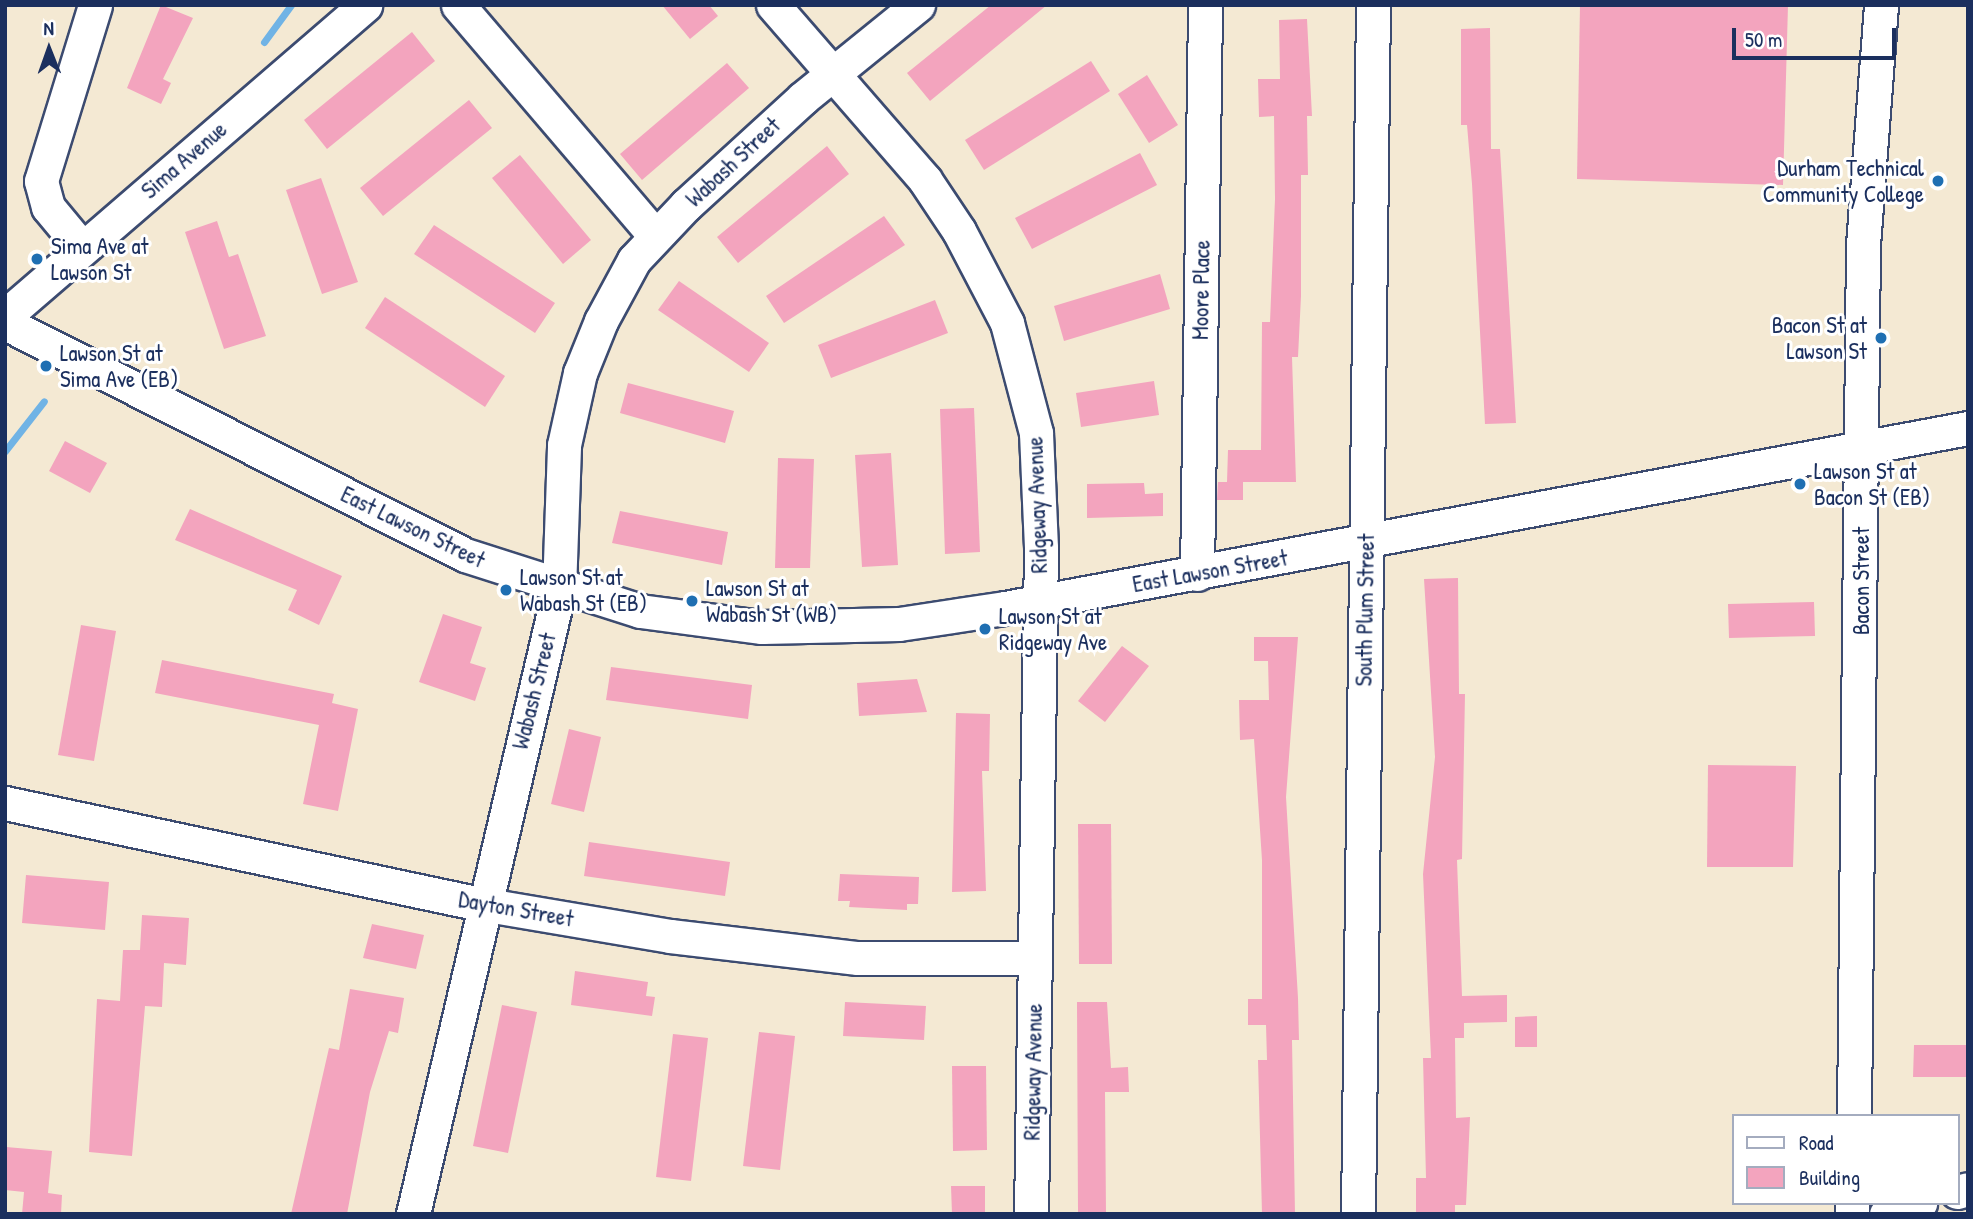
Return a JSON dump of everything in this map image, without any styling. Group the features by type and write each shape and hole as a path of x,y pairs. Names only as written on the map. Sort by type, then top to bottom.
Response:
{"street":[{"path":"82,248 48,207 41,181 95,5"},
{"name":"Sima Avenue","path":"5,316 365,5"},
{"path":"458,5 655,236"},
{"name":"Ridgeway Avenue","path":"773,5 925,180 1007,323 1040,456 1031,1214"},
{"name":"Wabash Street","path":"414,1214 481,904 559,590 565,445 580,373 617,285 655,236 832,74 918,5"},
{"name":"Moore Place","path":"1197,574 1205,5"},
{"name":"South Plum Street","path":"1358,1214 1373,5"},
{"name":"Bacon Street","path":"1854,1114 1864,172 1881,5"},
{"name":"East Lawson Street","path":"5,323 465,555 559,590 702,621 826,629 1040,601 1197,574 1968,428"},
{"name":"Dayton Street","path":"5,803 481,904 784,952 1034,958"},
{"path":"1886,1214 1914,1205"}],"building":[{"path":"161,5 193,18 163,79 171,83 161,104 127,88"},
{"path":"662,5 709,5 718,16 690,39"},
{"path":"991,5 1047,5 930,101 907,73"},
{"path":"1580,5 1788,5 1783,185 1577,179"},
{"path":"1307,19 1312,116 1307,116 1308,175 1301,175 1298,357 1292,357 1296,482 1243,482 1243,500 1217,500 1218,482 1227,482 1228,450 1261,450 1262,322 1270,322 1275,199 1274,116 1259,117 1258,79 1280,79 1279,20"},
{"path":"1490,28 1491,149 1500,149 1516,423 1485,424 1472,184 1467,125 1461,125 1461,29"},
{"path":"412,32 435,61 327,149 304,120"},
{"path":"1091,61 1110,91 984,170 965,140"},
{"path":"727,63 749,88 642,180 620,154"},
{"path":"1147,75 1178,125 1149,143 1118,94"},
{"path":"469,100 492,128 383,216 360,188"},
{"path":"827,146 849,174 738,263 717,237"},
{"path":"1140,153 1157,185 1032,249 1015,218"},
{"path":"520,155 591,240 563,264 492,178"},
{"path":"321,178 358,282 322,294 286,190"},
{"path":"884,216 905,245 784,323 766,296"},
{"path":"217,221 229,257 238,254 266,336 224,349 185,232"},
{"path":"434,225 555,303 535,333 414,254"},
{"path":"1160,274 1170,309 1064,341 1054,306"},
{"path":"679,281 769,343 749,372 658,310"},
{"path":"385,297 505,376 485,407 365,328"},
{"path":"935,300 948,333 831,378 818,345"},
{"path":"1154,381 1159,415 1081,427 1076,393"},
{"path":"628,383 734,411 725,443 620,413"},
{"path":"974,408 980,552 945,554 940,409"},
{"path":"65,441 107,463 90,493 49,471"},
{"path":"891,453 898,565 862,567 855,455"},
{"path":"778,458 814,459 810,568 775,568"},
{"path":"1144,483 1145,494 1163,493 1163,516 1087,518 1087,484"},
{"path":"190,509 342,576 319,625 288,610 297,590 175,540"},
{"path":"620,511 728,532 722,565 612,543"},
{"path":"1458,578 1459,694 1465,694 1462,859 1457,860 1462,996 1507,995 1507,1022 1464,1023 1464,1038 1455,1038 1456,1118 1470,1117 1466,1205 1455,1205 1455,1214 1416,1214 1416,1178 1426,1178 1423,1058 1431,1058 1423,874 1435,757 1424,579"},
{"path":"1814,602 1815,636 1729,638 1728,604"},
{"path":"443,614 482,627 470,663 486,668 475,701 419,682"},
{"path":"81,625 116,631 94,761 58,755"},
{"path":"1254,637 1298,637 1286,797 1299,1040 1292,1040 1295,1214 1262,1214 1258,1060 1267,1060 1266,1025 1248,1025 1248,999 1262,999 1262,860 1254,739 1240,740 1239,700 1269,700 1268,661 1254,661"},
{"path":"1122,646 1149,666 1105,722 1078,701"},
{"path":"162,660 334,694 332,703 358,709 338,811 303,804 319,725 155,693"},
{"path":"611,667 752,685 748,719 606,700"},
{"path":"917,679 927,712 859,716 857,683"},
{"path":"956,713 990,714 989,771 982,771 986,891 952,892"},
{"path":"569,729 601,737 584,812 551,804"},
{"path":"1708,765 1796,766 1793,867 1707,867"},
{"path":"1078,824 1111,824 1112,964 1079,964"},
{"path":"589,842 730,862 725,896 584,876"},
{"path":"840,874 919,877 918,904 907,904 907,910 849,907 850,901 838,901"},
{"path":"26,875 109,882 105,930 22,923"},
{"path":"142,915 189,918 186,965 164,963 162,1007 145,1006 132,1156 89,1152 97,999 120,1001 123,950 140,950"},
{"path":"372,924 424,935 416,969 363,958"},
{"path":"575,971 648,982 646,996 655,997 652,1016 571,1005"},
{"path":"350,989 404,998 398,1033 389,1031 370,1092 347,1214 291,1214 329,1048 339,1050"},
{"path":"845,1002 926,1006 924,1040 843,1036"},
{"path":"1077,1002 1107,1002 1111,1068 1128,1067 1129,1092 1105,1092 1106,1214 1078,1214"},
{"path":"502,1005 537,1012 508,1153 473,1146"},
{"path":"1537,1016 1537,1047 1515,1047 1515,1017"},
{"path":"759,1032 795,1036 780,1170 743,1166"},
{"path":"673,1034 708,1038 691,1181 656,1177"},
{"path":"1914,1045 1968,1045 1968,1077 1913,1077"},
{"path":"952,1066 986,1066 987,1150 953,1151"},
{"path":"6,1147 52,1151 48,1193 62,1195 61,1214 22,1214 24,1192 5,1190"},
{"path":"951,1186 985,1186 985,1214 952,1214"}],"waterway":[{"path":"264,42 291,5"},
{"path":"5,451 44,401"}],"place":[{"name":"Durham Technical Community College","path":"1938,181"},
{"name":"Sima Ave at Lawson St","path":"37,259"},
{"name":"Bacon St at Lawson St","path":"1881,338"},
{"name":"Lawson St at Sima Ave (EB)","path":"46,366"},
{"name":"Lawson St at Bacon St (EB)","path":"1800,484"},
{"name":"Lawson St at Wabash St (EB)","path":"506,590"},
{"name":"Lawson St at Wabash St (WB)","path":"692,601"},
{"name":"Lawson St at Ridgeway Ave","path":"985,629"}]}
